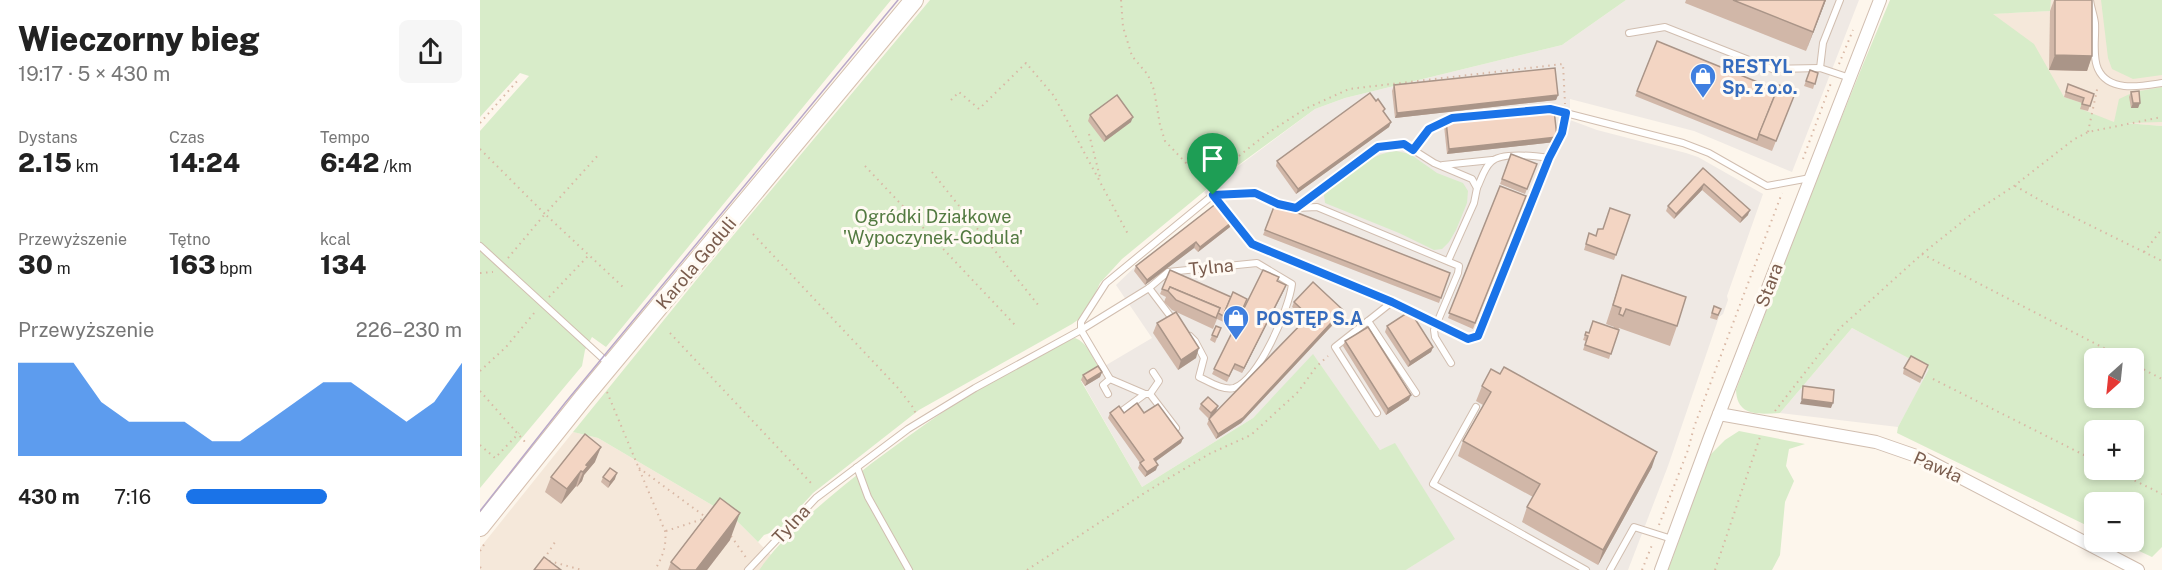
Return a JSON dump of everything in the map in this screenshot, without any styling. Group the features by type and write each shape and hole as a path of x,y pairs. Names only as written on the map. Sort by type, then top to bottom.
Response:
{"main road":[{"name":"Karola Goduli","path":"480,527 610,365 914,0"}],"street":[{"name":"Stara","path":"1661,570 1719,414 1880,0"},
{"name":"Pawła","path":"1719,414 1876,442 1925,459 2138,570"}],"lane":[{"path":"1820,68 1823,43 1840,0"},
{"path":"2090,0 2095,21 2098,69 2105,78 2131,87 2162,83"},
{"path":"1629,33 1665,27 1772,69 1820,68 1850,78"},
{"path":"1413,150 1429,129 1452,118 1550,109 1683,143 1709,153 1767,186 1810,178"},
{"path":"1213,195 1252,244 1392,302 1468,339 1478,336 1549,158 1562,133 1566,113"},
{"path":"1296,208 1378,147 1404,144 1439,165 1472,179 1477,188"},
{"path":"1439,165 1512,156 1549,158"},
{"path":"1448,261 1474,203 1477,188 1493,160"},
{"path":"1176,428 1147,394 1110,379 1082,330 1081,322 1106,283 1213,195 1255,193 1278,204 1296,208 1317,207 1459,266 1435,324 1435,337 1450,363"},
{"path":"480,246 610,365"},
{"name":"Tylna","path":"748,570 816,498 920,422 975,388 1082,330 1149,288 1168,272 1257,263 1292,284 1288,303 1271,344 1248,378 1233,388 1221,387 1199,377 1204,358 1195,341 1187,334"},
{"path":"1149,288 1179,327"},
{"path":"1377,413 1335,347 1392,302"},
{"path":"1368,321 1416,393"},
{"path":"1122,411 1147,394 1159,381 1153,372"},
{"path":"1108,394 1103,385 1110,379"},
{"path":"1476,407 1433,484 1586,570"},
{"path":"857,467 868,497 909,570"},
{"path":"1610,570 1634,527 1672,540"}],"path":[{"path":"1121,0 1123,27 1132,56 1148,75 1154,90 1165,141 1206,182 1213,195"},
{"path":"1642,570 1758,254 1783,190 1800,175 1803,156 1856,21"},
{"path":"951,100 958,92 979,109 1026,63 1054,96 1129,236"},
{"path":"1206,182 1268,133 1305,109 1349,89 1563,64 1566,113"},
{"path":"2088,132 2098,84 2098,69"},
{"path":"480,123 519,79"},
{"path":"1715,570 1756,445 1766,423 1839,329 1922,254 1973,213 2014,186 2073,140 2088,132 2162,117"},
{"path":"1089,134 1100,177 1098,178"},
{"path":"480,149 623,287"},
{"path":"502,266 600,153"},
{"path":"865,166 1015,325"},
{"path":"933,172 1039,306"},
{"path":"2014,186 2162,261"},
{"path":"2144,252 2162,229"},
{"path":"753,234 898,388 912,406 920,422"},
{"path":"1922,254 2104,348"},
{"path":"480,371 506,347 542,303 589,255"},
{"path":"670,333 812,484"},
{"path":"1027,570 1146,492 1209,454 1251,435 1298,392 1316,367 1332,353 1335,347"},
{"path":"2144,370 2162,379"},
{"path":"1933,379 2084,455"},
{"path":"606,387 665,531 666,542 663,554 654,570"},
{"path":"480,391 527,442 520,450"},
{"path":"480,445 495,458 519,433"},
{"path":"638,467 715,524"},
{"path":"2133,480 2162,494"},
{"path":"665,531 706,518"},
{"path":"723,530 732,537 742,552"},
{"path":"557,539 543,561 582,570"}],"shaded area":[{"path":"1626,0 1859,0 1792,172 1694,131 1570,99 1570,120 1597,130 1698,157 1763,194 1727,296 1728,300 1723,314 1719,317 1668,466 1628,570 1406,570 1454,539 1395,444 1380,450 1313,355 1253,418 1142,487 1081,380 1152,338 1116,285 1140,262 1214,205 1204,192 1315,109 1345,98 1562,45"},
{"path":"2051,0 2162,0 2162,126 2071,119 1987,14 2049,11"},
{"path":"1852,328 1930,369 1898,427 1780,413"},
{"path":"573,432 598,438 734,518 771,555 759,570 480,570 480,548"}],"green space":[{"path":"480,0 891,0 606,347 592,337 585,350 582,366 480,488 480,131 529,76 520,73 480,117"},
{"name":"Ogródki Działkowe 'Wypoczynek-Godula'","path":"930,0 1626,0 1562,45 1345,98 1315,109 1218,180 1122,259 1100,283 1082,317 919,410 813,493 775,535 770,533 764,535 758,542 734,518 598,438 573,432 706,268"},
{"path":"1890,0 2051,0 2050,11 1993,14 2034,44 2064,97 2082,103 2081,109 2114,122 2119,99 2134,92 2162,87 2162,122 2125,123 2162,126 2162,547 2152,557 2141,552 2144,552 2144,492 2084,492 2084,524 1897,433 1929,369 1852,328 1780,413 1750,412 1740,405 1736,390 1811,194"},
{"path":"2101,0 2162,0 2162,75 2133,79 2112,69 2108,58"},
{"path":"1396,151 1410,154 1437,173 1463,183 1468,191 1467,203 1456,230 1442,249 1434,250 1325,203 1324,195 1348,174 1376,156"},
{"path":"1075,338 1086,347 1099,368 1081,381 1142,487 1253,418 1313,354 1380,450 1395,443 1455,539 1406,570 759,570 783,540 812,513 896,445 995,378"},
{"path":"1739,431 1805,444 1789,449 1786,466 1794,481 1785,502 1780,555 1772,570 1668,570 1710,455 1725,440"}],"building":[{"path":"1733,0 1825,0 1813,32"},
{"path":"2055,0 2092,0 2092,56 2055,55"},
{"path":"1657,41 1777,90 1757,140 1637,91"},
{"path":"1555,68 1558,95 1397,113 1394,85"},
{"path":"1810,70 1818,73 1815,84 1806,81"},
{"path":"2068,84 2094,94 2090,106 2082,104 2084,98 2066,92"},
{"path":"1779,85 1796,91 1776,141 1759,134"},
{"path":"2139,91 2140,103 2133,103 2131,92"},
{"path":"1370,93 1376,101 1378,99 1391,122 1298,189 1277,161"},
{"path":"1117,95 1133,117 1106,137 1090,115"},
{"path":"1554,110 1557,137 1449,149 1446,121"},
{"path":"1511,154 1537,164 1527,189 1502,179"},
{"path":"1703,168 1750,210 1742,218 1704,184 1676,214 1668,206"},
{"path":"1500,186 1526,196 1475,323 1449,313"},
{"path":"1217,203 1232,222 1200,247 1196,242 1147,280 1136,266"},
{"path":"1275,204 1450,273 1441,298 1265,230"},
{"path":"1610,208 1630,215 1616,255 1586,244 1589,233 1596,236 1598,229 1603,229"},
{"path":"1170,270 1231,297 1223,316 1218,313 1220,308 1170,287 1168,291 1162,289"},
{"path":"1263,270 1279,277 1277,281 1286,285 1244,368 1235,364 1229,376 1214,369"},
{"path":"1622,275 1686,297 1677,326 1626,309 1623,316 1619,314 1621,308 1613,305"},
{"path":"1313,282 1343,310 1243,418 1218,434 1209,419 1309,316 1294,302"},
{"path":"1170,287 1220,308 1216,318 1176,300 1168,291"},
{"path":"1233,292 1247,299 1239,317 1225,311"},
{"path":"1714,306 1721,309 1718,315 1712,313"},
{"path":"1410,311 1433,347 1410,362 1387,326"},
{"path":"1176,312 1199,348 1181,360 1157,323"},
{"path":"1593,321 1619,330 1611,354 1585,345 1588,336 1585,335 1586,332 1589,333"},
{"path":"1216,326 1221,328 1217,337 1212,335"},
{"path":"1368,327 1411,395 1388,409 1345,341"},
{"path":"1911,356 1928,365 1922,378 1904,368"},
{"path":"1098,366 1102,372 1087,381 1083,375"},
{"path":"1504,367 1657,452 1603,550 1527,507 1540,484 1463,441 1491,392 1482,386 1491,369 1500,374"},
{"path":"1803,386 1834,390 1833,403 1802,399"},
{"path":"1208,397 1218,406 1211,413 1201,404"},
{"path":"1137,403 1144,413 1158,404 1183,438 1154,459 1158,465 1147,472 1140,463 1144,460 1110,413 1119,406 1124,413"},
{"path":"585,434 601,447 586,465 588,466 567,489 551,477"},
{"path":"610,468 617,473 610,482 603,477"},
{"path":"720,498 740,513 696,570 681,570 671,562"},
{"path":"544,557 561,570 534,570"}],"tram line":[{"path":"480,511 565,403 898,0"}],"place":[{"name":"RESTYL Sp. z o.o.","path":"1703,99"},
{"name":"POSTĘP S.A","path":"1236,341"}],"route":[{"path":"1550,109 1566,113 1562,133 1549,158 1478,336 1468,339 1392,302 1252,244 1213,195 1255,193 1278,204 1296,208 1378,147 1404,144 1413,150 1429,129 1452,118 1550,109"}]}
